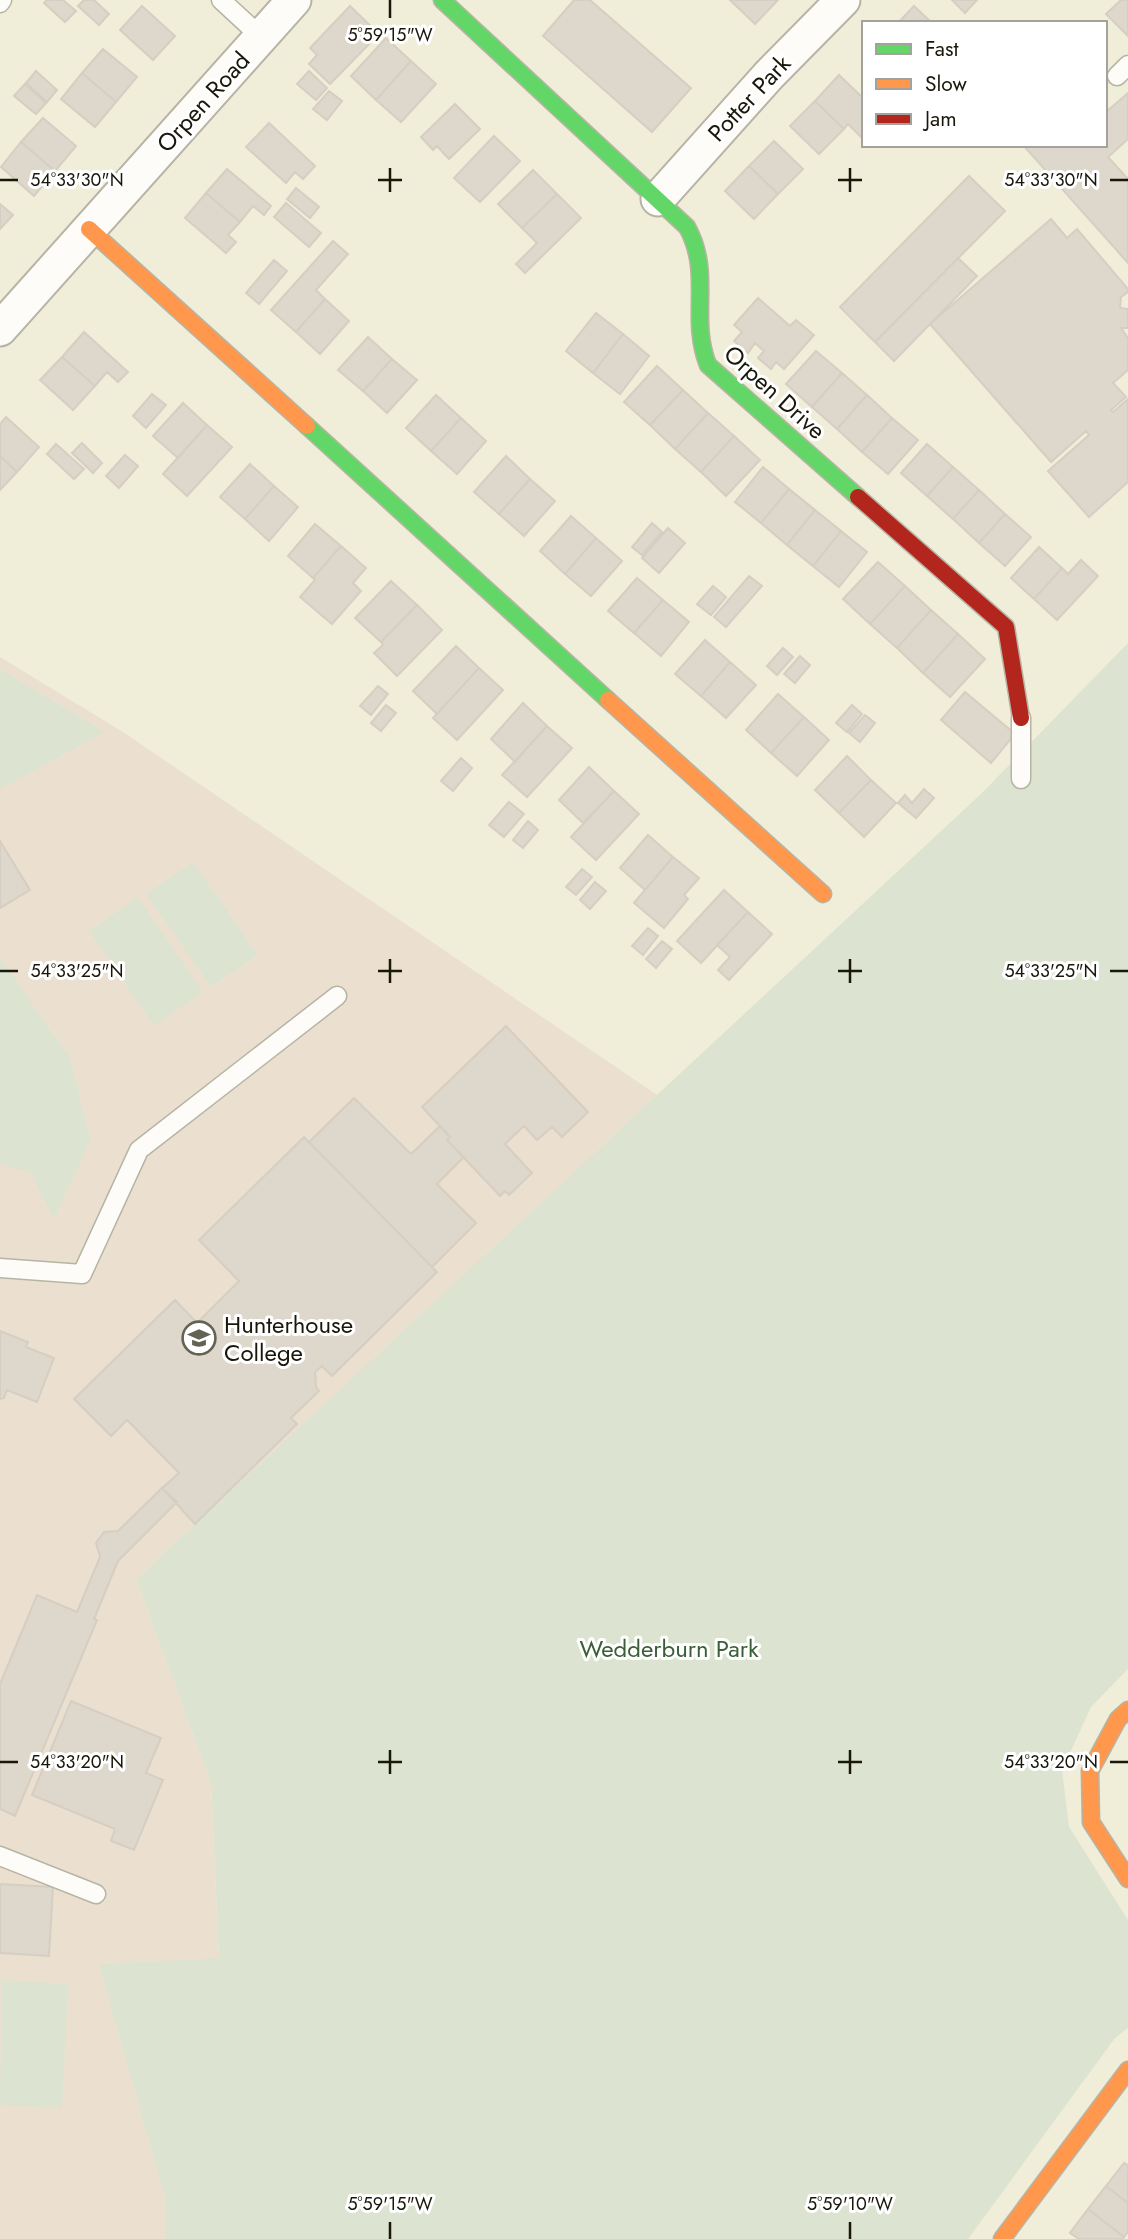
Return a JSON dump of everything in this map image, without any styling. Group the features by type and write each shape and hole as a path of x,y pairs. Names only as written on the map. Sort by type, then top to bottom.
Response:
{"street":[{"name":"Orpen Road","path":"0,329 294,0"},
{"name":"Orpen Drive","path":"442,0 687,227 696,239 702,261 700,351 708,365 1006,627 1021,718"},
{"name":"Potter Park","path":"658,199 769,75 843,0"},
{"path":"89,229 823,894"},
{"path":"1128,1710 1118,1720 1090,1771 1091,1822 1128,1879"},
{"path":"1002,2239 1128,2070"}],"lane":[{"path":"221,0 261,37"},
{"path":"1021,718 1021,779"},
{"path":"0,1268 82,1274 139,1150 338,996"},
{"path":"0,1856 96,1894"}],"shaded area":[{"name":"Hunterhouse College","path":"0,657 123,732 660,1097 136,1579 211,1783 219,1959 100,1964 165,2198 165,2239 0,2239"}],"green space":[{"name":"Wedderburn Park","path":"1128,643 1128,1669 1091,1707 1062,1770 1069,1827 1128,1920 1128,2028 1115,2038 968,2239 165,2239 165,2198 99,1964 219,1958 211,1783 136,1579 982,793"},
{"path":"0,669 105,732 0,789"},
{"path":"193,862 258,955 211,987 146,894"},
{"path":"138,897 203,992 154,1026 89,931"},
{"path":"0,957 71,1060 90,1141 54,1219 31,1173 0,1164"},
{"path":"2,1980 68,1984 62,2108 0,2105"}],"building":[{"path":"47,0 63,0 76,11 65,22 44,3"},
{"path":"84,0 94,0 109,14 99,25 78,6"},
{"path":"574,0 590,0 691,88 652,132 543,36"},
{"path":"730,0 778,0 755,24"},
{"path":"952,0 977,0 965,13"},
{"path":"1121,0 1128,0 1128,36 1106,14"},
{"path":"142,6 175,36 153,60 120,30"},
{"path":"350,6 379,34 330,84 309,64 317,55 310,48"},
{"path":"914,6 930,21 900,21"},
{"path":"386,38 411,61 376,100 351,76"},
{"path":"103,49 137,77 116,102 82,73"},
{"path":"411,61 436,84 401,122 376,100"},
{"path":"36,71 57,90 47,102 26,83"},
{"path":"309,71 327,88 316,100 297,84"},
{"path":"82,73 116,102 95,127 61,99"},
{"path":"839,75 862,97 862,138 848,124 844,129 815,101"},
{"path":"25,84 46,103 36,114 14,96"},
{"path":"329,91 342,101 327,120 313,109"},
{"path":"1128,93 1128,139 1108,157 1128,179 1128,263 1025,147 1107,147 1107,111"},
{"path":"815,101 844,129 819,154 790,126"},
{"path":"455,104 480,129 449,159 437,146 433,150 421,137"},
{"path":"43,118 76,146 55,171 21,142"},
{"path":"269,123 315,166 303,179 295,172 286,183 246,147"},
{"path":"494,136 520,161 480,202 454,178"},
{"path":"774,141 803,169 778,194 749,166"},
{"path":"21,142 55,171 34,196 1,167"},
{"path":"749,166 778,194 754,219 725,191"},
{"path":"227,169 271,206 264,215 253,206 240,222 206,193"},
{"path":"533,170 557,194 522,228 498,204"},
{"path":"969,176 1005,211 875,342 840,307"},
{"path":"296,188 319,207 310,218 287,199"},
{"path":"206,193 240,222 228,235 236,242 226,253 185,218"},
{"path":"557,194 581,218 525,273 516,264 537,243 522,228"},
{"path":"286,203 321,233 309,247 274,217"},
{"path":"0,204 13,215 0,229"},
{"path":"1051,219 1067,238 1077,229 1128,289 1121,297 1120,308 1128,309 1128,328 1121,328 1128,338 1128,370 1113,383 1126,397 1111,410 1113,412 1128,399 1128,482 1089,517 1048,471 1089,435 1086,431 1051,462 930,324"},
{"path":"333,241 348,254 316,290 325,299 296,332 271,310"},
{"path":"958,258 977,276 894,361 875,342"},
{"path":"274,260 287,271 259,304 246,293"},
{"path":"758,298 790,326 796,320 814,335 784,369 776,362 771,369 758,358 764,351 755,343 748,353 734,341 742,332 734,325"},
{"path":"325,299 349,321 320,354 296,332"},
{"path":"596,313 623,334 593,373 566,351"},
{"path":"84,332 128,372 118,382 107,372 95,386 62,357"},
{"path":"623,334 649,356 620,394 593,373"},
{"path":"368,337 392,359 363,391 338,370"},
{"path":"816,351 842,373 812,407 786,384"},
{"path":"62,357 95,386 73,410 40,380"},
{"path":"392,359 417,380 387,413 363,391"},
{"path":"657,366 683,390 650,425 624,402"},
{"path":"842,373 867,395 837,429 812,407"},
{"path":"683,390 708,413 675,449 650,425"},
{"path":"152,394 166,405 146,428 133,416"},
{"path":"436,395 461,418 431,451 406,428"},
{"path":"867,395 892,418 862,452 837,429"},
{"path":"183,403 207,425 178,458 153,436"},
{"path":"708,413 734,436 701,472 675,449"},
{"path":"6,417 39,447 17,472 0,456 0,424"},
{"path":"461,418 486,441 457,474 431,451"},
{"path":"892,418 918,440 888,474 862,452"},
{"path":"207,425 232,447 187,496 163,474"},
{"path":"734,436 760,460 726,496 701,472"},
{"path":"82,443 102,463 93,473 72,453"},
{"path":"56,444 84,469 74,479 47,454"},
{"path":"927,444 953,467 927,496 901,473"},
{"path":"125,455 138,466 119,488 106,476"},
{"path":"0,456 17,472 0,490"},
{"path":"506,456 530,479 499,514 474,492"},
{"path":"250,464 274,486 245,519 220,497"},
{"path":"763,467 789,489 761,523 735,502"},
{"path":"953,467 979,490 953,519 927,496"},
{"path":"530,479 555,501 524,536 499,514"},
{"path":"274,486 298,507 269,541 245,519"},
{"path":"789,489 815,510 787,545 761,523"},
{"path":"979,490 1005,514 979,543 953,519"},
{"path":"815,510 841,531 813,566 787,545"},
{"path":"1005,514 1031,537 1005,566 979,543"},
{"path":"571,516 596,538 565,574 540,551"},
{"path":"652,523 662,532 642,555 632,547"},
{"path":"315,524 341,546 313,578 288,556"},
{"path":"668,528 685,543 659,573 642,558"},
{"path":"841,531 867,552 839,587 813,566"},
{"path":"596,538 622,561 591,596 565,574"},
{"path":"341,546 366,568 353,583 361,591 332,624 300,597"},
{"path":"1039,547 1062,568 1034,599 1011,578"},
{"path":"1081,560 1098,576 1057,620 1034,599 1062,568 1068,574"},
{"path":"878,562 905,586 870,624 843,599"},
{"path":"749,576 762,586 726,627 714,617"},
{"path":"637,578 663,600 634,633 608,611"},
{"path":"391,581 417,605 381,642 355,618"},
{"path":"713,586 726,597 711,615 697,604"},
{"path":"905,586 931,610 897,648 870,624"},
{"path":"663,600 689,622 661,656 634,633"},
{"path":"417,605 442,630 397,676 374,653 383,645 381,642"},
{"path":"931,610 958,634 923,673 897,648"},
{"path":"958,634 985,659 950,697 923,673"},
{"path":"705,640 730,662 701,696 675,674"},
{"path":"456,646 479,668 437,714 413,691"},
{"path":"783,648 793,657 777,675 767,666"},
{"path":"800,656 810,665 795,683 784,674"},
{"path":"730,662 756,685 726,718 701,696"},
{"path":"479,668 503,690 457,740 433,718"},
{"path":"378,686 388,694 371,715 360,706"},
{"path":"965,692 1015,734 991,763 941,720"},
{"path":"778,694 804,717 771,753 746,730"},
{"path":"523,703 547,726 515,762 491,739"},
{"path":"386,705 396,713 381,731 371,723"},
{"path":"852,705 862,714 847,732 836,723"},
{"path":"865,715 875,723 860,742 849,733"},
{"path":"804,717 829,740 797,776 771,753"},
{"path":"547,726 572,748 527,797 502,775"},
{"path":"847,756 871,780 839,813 815,790"},
{"path":"461,758 472,768 453,791 441,781"},
{"path":"589,767 614,791 583,823 559,800"},
{"path":"871,780 896,803 864,837 839,813"},
{"path":"924,789 934,798 916,818 898,803 905,795 912,803"},
{"path":"614,791 639,814 596,860 571,837"},
{"path":"509,802 524,814 504,837 489,825"},
{"path":"528,821 538,830 523,848 513,840"},
{"path":"648,835 673,857 645,890 620,868"},
{"path":"0,841 30,890 0,908"},
{"path":"673,857 699,878 684,895 688,899 664,928 634,903"},
{"path":"582,869 592,877 576,895 566,887"},
{"path":"595,882 606,891 590,909 580,900"},
{"path":"724,890 748,912 701,963 677,941"},
{"path":"748,912 772,934 729,980 718,970 730,957 717,945"},
{"path":"648,928 658,936 643,955 632,946"},
{"path":"662,941 672,949 656,968 646,959"},
{"path":"506,1026 588,1112 562,1137 552,1127 537,1140 524,1126 505,1144 532,1173 509,1195 505,1191 500,1196 447,1140 450,1137 422,1107"},
{"path":"354,1098 411,1154 440,1126 450,1137 447,1140 464,1157 437,1184 476,1223 432,1267 309,1142"},
{"path":"304,1137 437,1272 332,1376 322,1366 315,1372 316,1387 319,1391 291,1418 297,1424 195,1524 162,1488 179,1473 127,1420 111,1436 74,1399 175,1300 197,1323 239,1281 199,1240"},
{"path":"0,1331 28,1342 26,1347 54,1358 37,1402 7,1390 4,1398 0,1399"},
{"path":"162,1488 177,1502 118,1561 94,1619 97,1620 15,1816 0,1809 0,1684 37,1595 77,1612 100,1557 96,1543 104,1532 118,1531"},
{"path":"71,1701 161,1738 146,1773 163,1780 134,1850 111,1841 115,1829 32,1795"},
{"path":"0,1884 53,1887 49,1956 0,1953"},
{"path":"1124,2163 1128,2165 1128,2203 1106,2186"},
{"path":"1106,2186 1128,2203 1128,2232 1124,2237 1088,2209"},
{"path":"1088,2209 1124,2237 1123,2239 1079,2239 1070,2233"}],"traffic: fast":[{"path":"442,0 687,227 699,262 700,330 708,365 858,497"},
{"path":"307,426 608,700"}],"traffic: slow":[{"path":"89,229 307,426"},
{"path":"608,700 823,894"},
{"path":"1128,1710 1118,1719 1090,1771 1091,1822 1128,1879"},
{"path":"1002,2239 1128,2070"}],"traffic: jam":[{"path":"858,497 1006,627 1021,718"}],"place":[{"name":"Hunterhouse College","path":"199,1338"}]}
